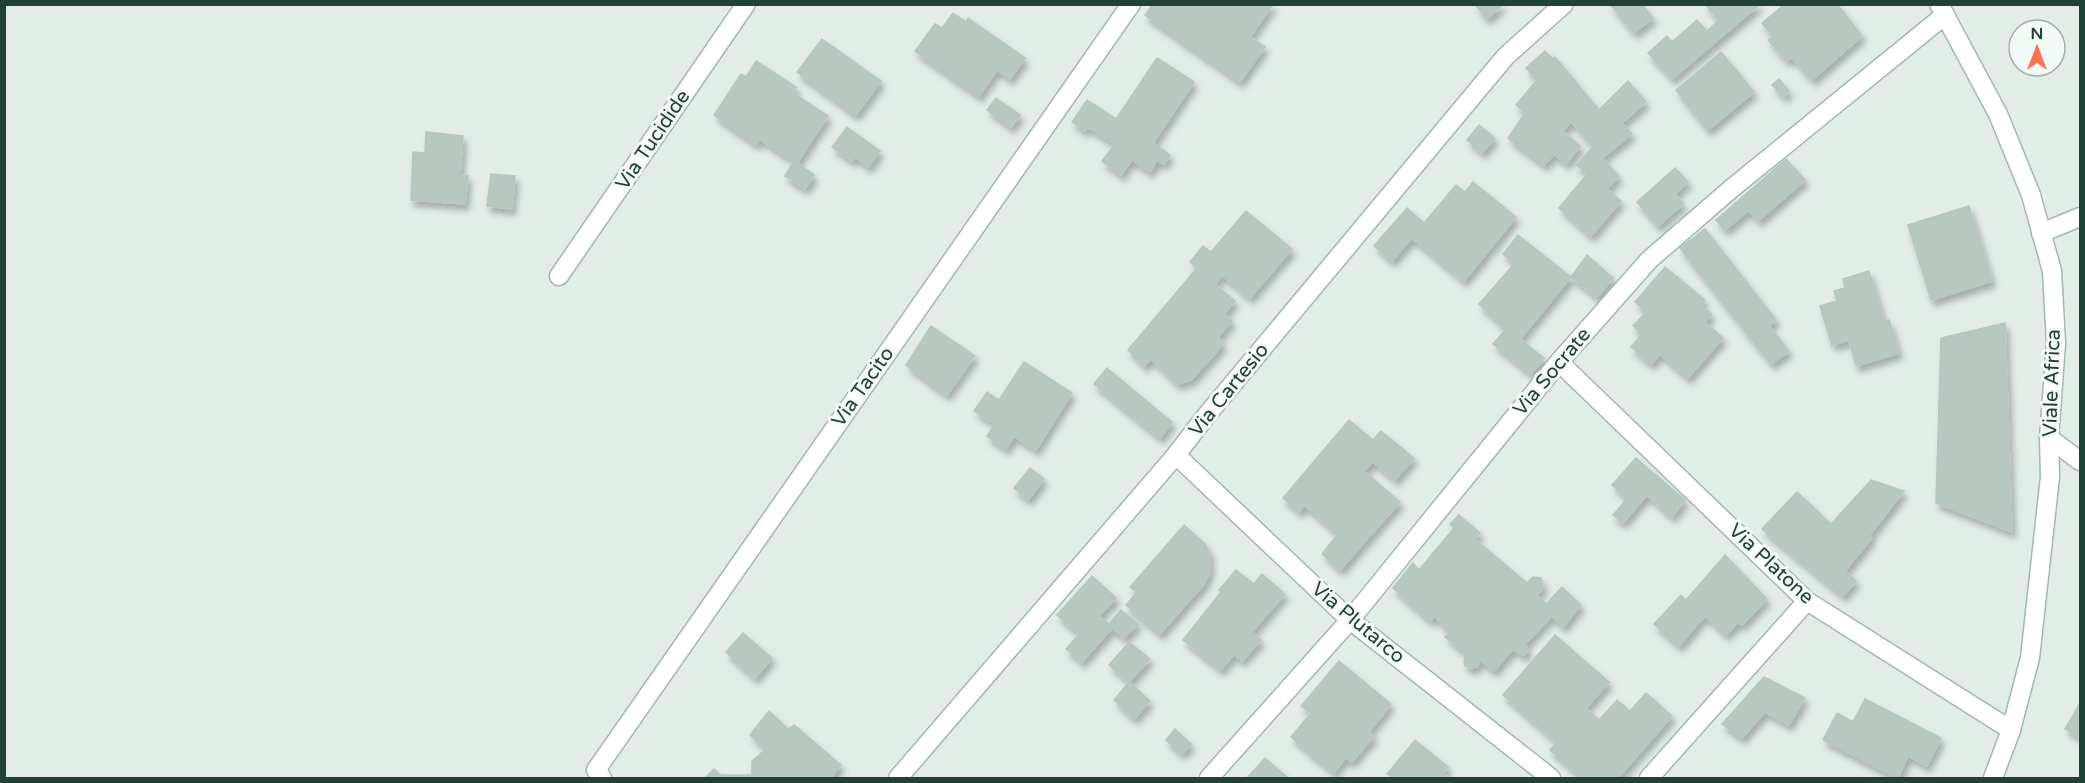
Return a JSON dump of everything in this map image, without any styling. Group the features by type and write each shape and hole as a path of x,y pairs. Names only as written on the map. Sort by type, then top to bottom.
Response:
{"street":[{"name":"Via Tucidide","path":"559,276 746,4"},
{"name":"Via Tacito","path":"599,774 1131,4"},
{"name":"Via Cartesio","path":"898,778 1176,455 1214,406 1506,56 1564,4"},
{"name":"Viale Africa","path":"1942,10 1998,114 2031,195 2052,271 2056,343 2049,438 2050,477 2030,658 2011,730 1993,778"},
{"name":"Via Socrate","path":"1209,778 1350,620 1559,362 1649,260 1942,10"},
{"path":"2041,233 2080,217"},
{"name":"Via Platone","path":"1559,362 1807,601 2011,730"},
{"path":"2049,438 2080,461"},
{"name":"Via Plutarco","path":"1176,455 1350,620 1551,778"},
{"path":"1649,778 1807,601"}],"building":[{"path":"1153,4 1273,4 1250,37 1265,47 1240,82 1145,15"},
{"path":"1475,4 1503,4 1487,19"},
{"path":"1610,4 1642,4 1653,18 1634,33"},
{"path":"1705,4 1760,4 1672,79 1648,53 1667,36 1672,42 1697,20 1707,31 1719,20"},
{"path":"1785,4 1837,4 1862,36 1812,80 1792,57 1787,61 1768,40 1773,36 1762,23"},
{"path":"953,13 966,22 968,18 1025,58 1010,79 997,70 979,96 915,51 935,24 942,28"},
{"path":"822,39 881,81 856,115 797,72"},
{"path":"1545,51 1553,59 1555,57 1599,110 1628,81 1646,102 1622,123 1632,134 1602,158 1619,176 1607,189 1621,201 1591,236 1559,208 1588,173 1576,165 1593,147 1571,121 1563,131 1580,146 1566,164 1554,154 1544,165 1508,138 1525,113 1516,105 1537,80 1526,68"},
{"path":"1721,52 1754,92 1708,130 1676,90"},
{"path":"1157,58 1194,82 1153,143 1170,155 1164,164 1157,160 1150,172 1132,160 1121,175 1102,161 1115,144 1088,127 1085,131 1072,122 1087,100 1116,119"},
{"path":"756,61 796,87 793,93 828,116 797,163 814,175 805,189 785,176 794,161 760,139 756,144 714,115 741,74 746,77"},
{"path":"1779,79 1789,91 1784,97 1772,85"},
{"path":"996,98 1020,115 1011,127 987,110"},
{"path":"1479,125 1495,138 1482,153 1467,140"},
{"path":"847,127 880,151 869,167 855,157 852,161 832,147"},
{"path":"426,132 463,136 460,175 468,176 465,204 411,200 413,152 425,153"},
{"path":"1786,159 1805,180 1758,221 1749,210 1725,230 1716,220"},
{"path":"1675,168 1688,182 1675,194 1683,204 1658,226 1637,202"},
{"path":"491,174 515,176 512,209 487,206"},
{"path":"1473,182 1516,217 1464,281 1412,238 1392,261 1374,246 1407,208 1424,223 1456,185 1465,192"},
{"path":"1969,206 1992,281 1931,300 1908,225"},
{"path":"1246,211 1292,249 1250,298 1222,275 1215,284 1235,301 1224,314 1232,321 1218,337 1222,342 1221,347 1191,380 1177,384 1151,359 1144,366 1128,350 1197,268 1190,262 1203,246 1211,252"},
{"path":"1705,229 1776,320 1769,326 1789,351 1771,364 1680,248"},
{"path":"1518,235 1571,277 1520,339 1544,358 1531,374 1493,344 1506,329 1479,304 1515,263 1503,254"},
{"path":"1587,255 1613,278 1597,297 1571,277"},
{"path":"1665,267 1705,300 1700,305 1712,314 1705,322 1723,338 1688,378 1660,354 1651,364 1631,347 1642,334 1633,326 1646,312 1635,302"},
{"path":"1869,271 1884,322 1889,320 1899,353 1856,366 1849,340 1832,345 1820,306 1837,301 1834,291 1845,288 1843,279"},
{"path":"2005,323 2012,532 1936,503 1941,338"},
{"path":"931,326 975,356 947,395 906,365"},
{"path":"1024,362 1072,393 1036,450 1014,436 1006,449 987,436 995,424 974,411 987,392 999,400"},
{"path":"1107,368 1172,422 1160,438 1094,384"},
{"path":"1349,420 1373,440 1381,431 1414,458 1395,480 1373,462 1364,471 1400,502 1340,570 1322,554 1338,534 1304,505 1299,512 1283,498"},
{"path":"1636,458 1685,500 1672,517 1647,495 1623,523 1613,515 1627,499 1612,485"},
{"path":"1030,468 1044,479 1028,500 1014,488"},
{"path":"1871,480 1904,491 1869,536 1872,538 1845,571 1856,581 1843,596 1762,529 1797,492 1831,524"},
{"path":"1459,515 1480,533 1475,539 1527,583 1533,577 1541,578 1543,588 1537,595 1546,604 1562,587 1581,605 1563,627 1552,616 1525,644 1528,650 1526,654 1522,655 1513,649 1494,671 1480,660 1477,667 1465,666 1466,653 1445,637 1450,632 1434,616 1430,621 1393,588 1413,563 1419,570 1454,528 1450,524"},
{"path":"1184,525 1205,544 1210,554 1210,572 1204,584 1160,634 1126,605 1137,592 1130,587"},
{"path":"1725,555 1767,599 1742,625 1738,622 1726,635 1705,616 1679,646 1654,624 1681,595 1686,600"},
{"path":"1236,570 1254,584 1262,574 1285,594 1252,632 1261,640 1242,661 1234,654 1221,670 1183,640"},
{"path":"1092,576 1116,598 1099,616 1109,624 1121,610 1138,624 1124,638 1112,628 1082,662 1066,649 1079,634 1057,615"},
{"path":"743,633 772,658 755,678 726,652"},
{"path":"1555,635 1609,682 1586,708 1599,720 1617,700 1630,711 1646,693 1672,716 1618,778 1583,778 1550,750 1557,742 1503,695"},
{"path":"1129,642 1150,659 1129,682 1109,665"},
{"path":"1339,661 1391,704 1369,732 1374,736 1352,762 1346,757 1334,773 1291,737 1311,713 1301,706"},
{"path":"1764,677 1805,698 1789,725 1765,712 1742,738 1722,724"},
{"path":"1129,682 1150,701 1134,719 1114,700"},
{"path":"1865,699 1941,738 1927,766 1908,756 1898,778 1823,740 1837,713 1853,722"},
{"path":"2080,703 2080,737 2065,729"},
{"path":"769,711 788,729 794,725 841,765 830,778 705,778 714,769 720,775 752,775 752,761 766,749 750,735"},
{"path":"1175,729 1191,744 1182,754 1166,740"},
{"path":"1415,740 1448,767 1443,773 1449,778 1393,778 1387,774"},
{"path":"1265,758 1288,778 1247,778"}]}
